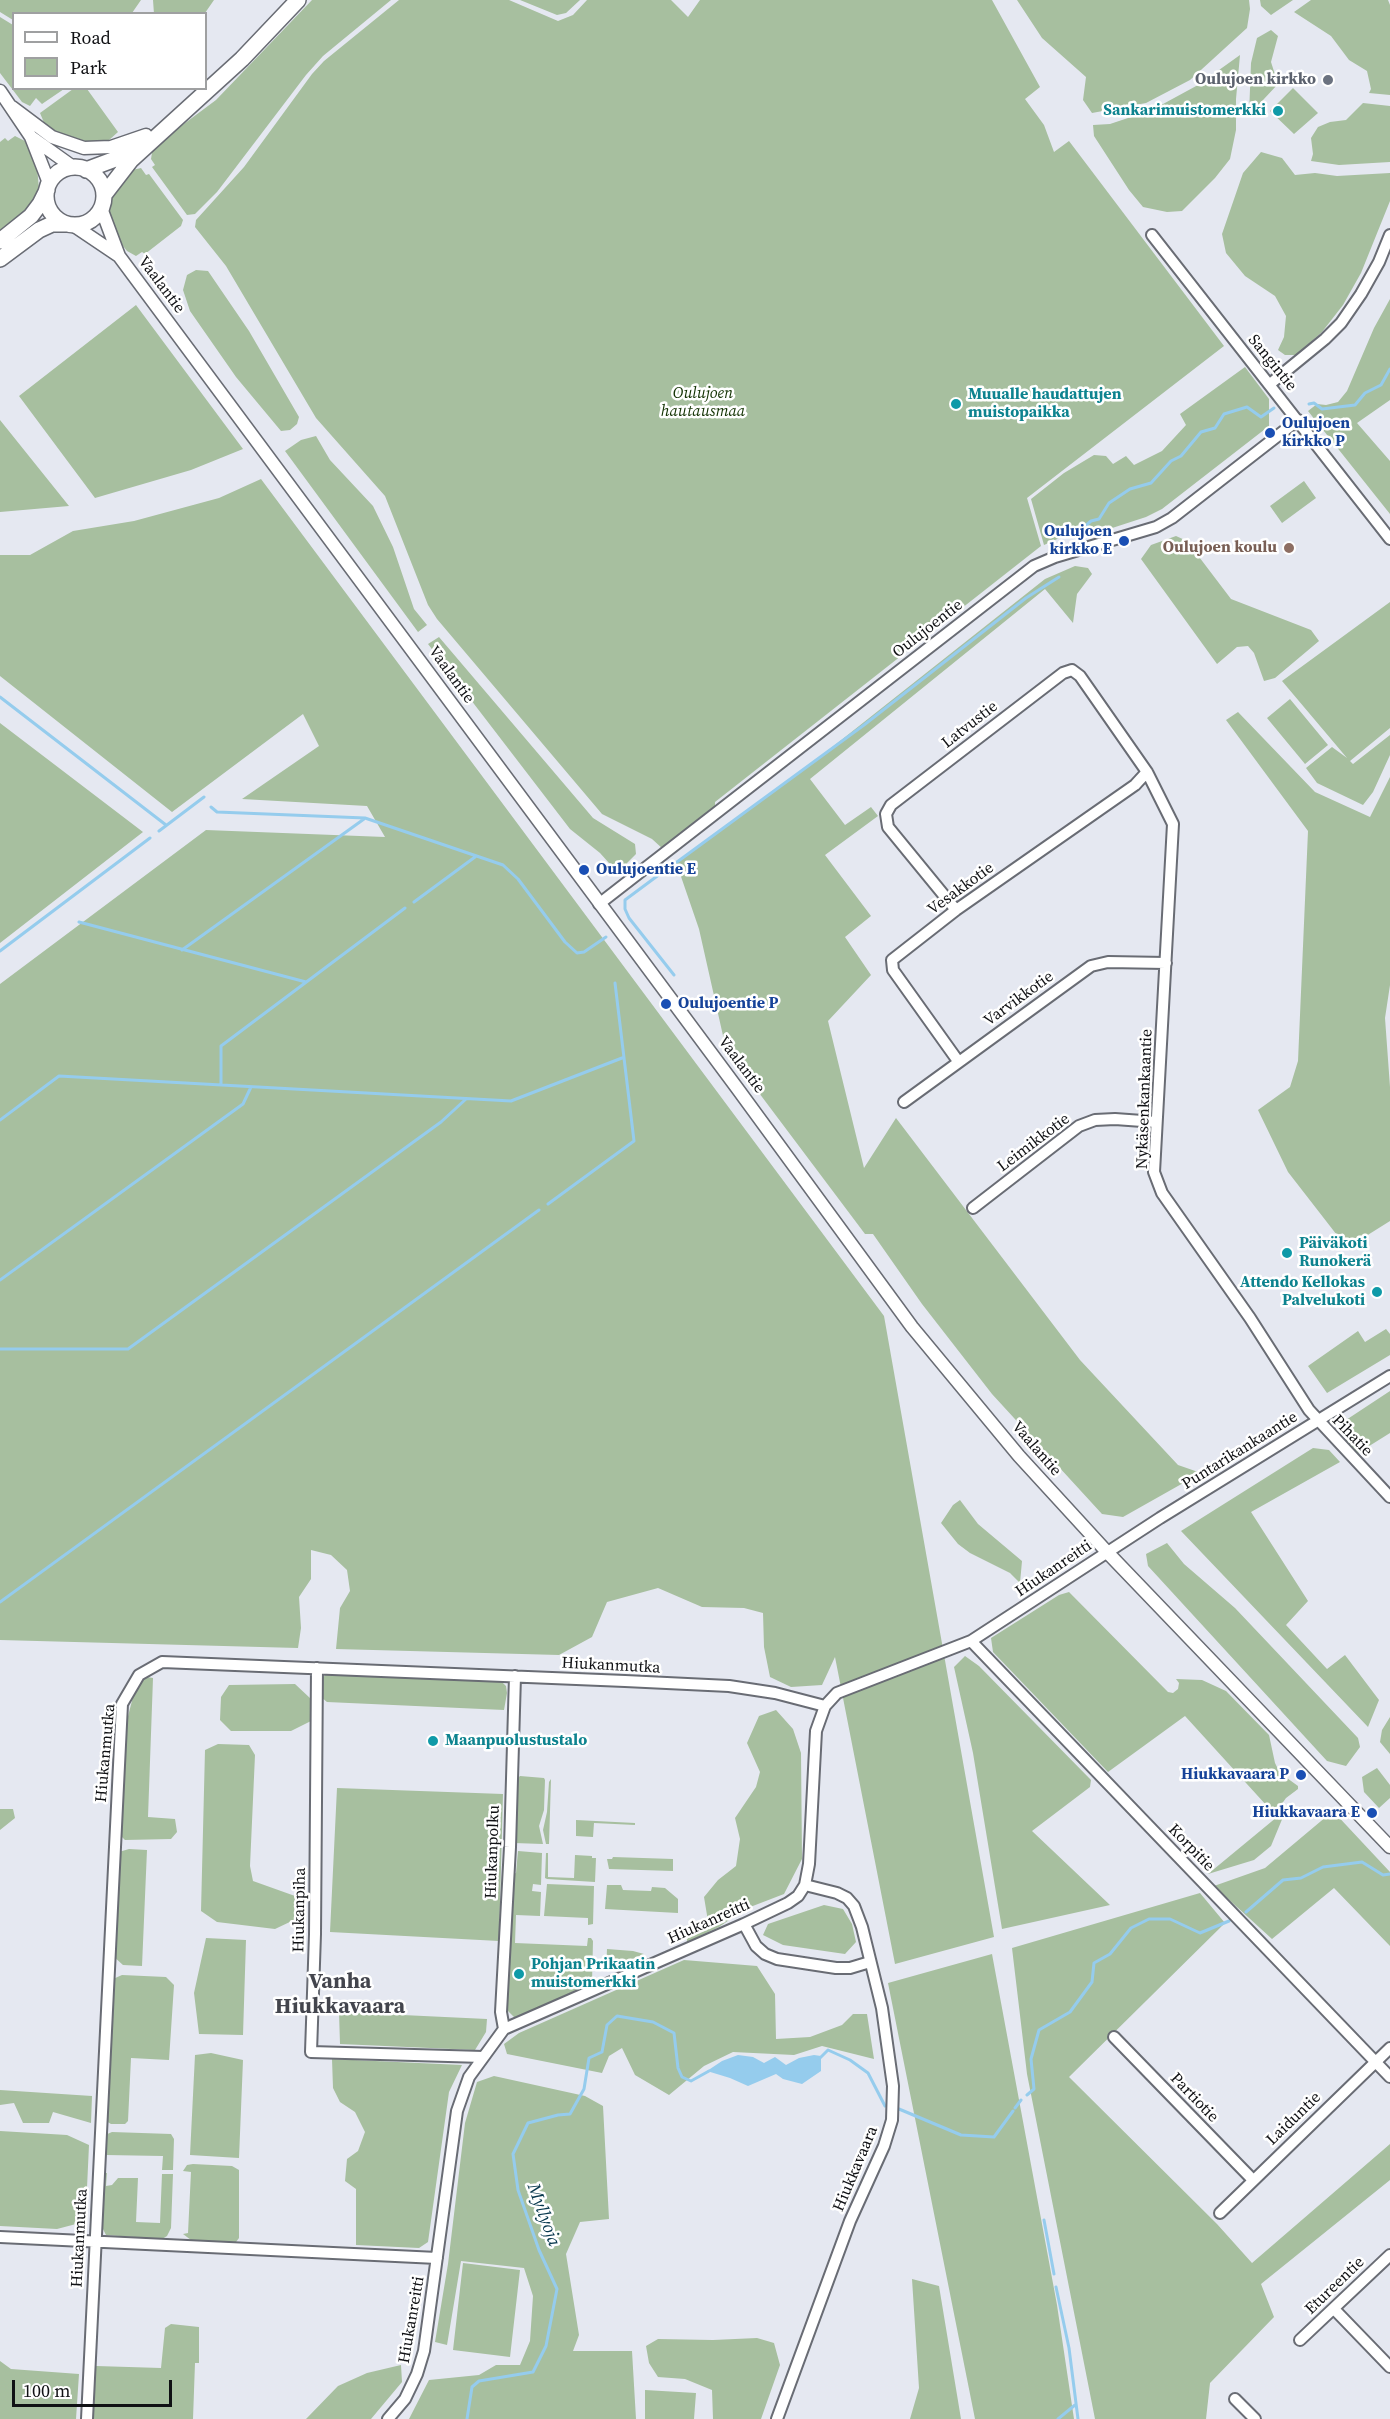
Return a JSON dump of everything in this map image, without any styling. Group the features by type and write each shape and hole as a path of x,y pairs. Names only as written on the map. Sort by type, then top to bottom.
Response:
{"main road":[{"path":"0,242 31,216 59,172 118,157 169,127 242,59 298,0"},
{"path":"0,259 39,230 52,224 80,224 93,219 118,157"},
{"path":"80,168 97,177 102,201"},
{"path":"48,186 47,204 50,211 70,224"}],"street":[{"path":"0,91 36,133 80,168"},
{"path":"36,133 118,157"},
{"path":"36,133 48,186"},
{"name":"Vaalantie","path":"102,201 119,256 912,1326 1019,1456 1107,1552 1390,1847"},
{"name":"Vaalantie","path":"70,224 119,256"},
{"name":"Sangintie","path":"1152,235 1390,539"},
{"path":"1270,384 1326,339 1341,322 1366,286 1390,235"},
{"name":"Oulujoentie","path":"599,904 1034,566 1164,522 1298,420"},
{"name":"Latvustie","path":"956,910 888,826 886,814 891,805 1063,673 1072,670 1080,676 1147,772"},
{"name":"Vesakkotie","path":"958,1061 893,970 892,960 956,910 1134,785 1147,772"},
{"name":"Nykäsenkankaantie","path":"1147,772 1173,824 1154,1172 1162,1193 1250,1318 1318,1421"},
{"name":"Varvikkotie","path":"903,1102 1091,966 1108,962 1166,963"},
{"name":"Leimikkotie","path":"973,1208 1079,1126 1095,1120 1156,1122"},
{"name":"Puntarikankaantie","path":"1107,1552 1390,1376"},
{"name":"Pihatie","path":"1318,1421 1390,1497"},
{"name":"Hiukanreitti","path":"825,1706 830,1698 844,1689 971,1641 1107,1552"},
{"name":"Korpitie","path":"971,1641 1390,2077"},
{"name":"Hiukanmutka","path":"87,2419 122,1704 139,1675 162,1662 515,1676 729,1686 775,1693 825,1706"},
{"name":"Hiukanpiha","path":"317,1668 315,1934 311,2052 483,2057"},
{"name":"Hiukanpolku","path":"504,2029 501,2012 510,1847 515,1676"},
{"path":"806,1885 814,1746 816,1731 825,1706"},
{"name":"Hiukanreitti","path":"387,2419 405,2399 424,2352 457,2111 469,2077 504,2029 788,1904 806,1885"},
{"name":"Hiukkavaara","path":"777,2419 850,2221 884,2146 892,2120 893,2086 882,2008 862,1927 854,1906 847,1898 806,1885"},
{"path":"744,1924 756,1946 765,1954 777,1959 836,1968 850,1968 870,1962"},
{"name":"Partiotie","path":"1114,2037 1253,2180"},
{"name":"Laiduntie","path":"1220,2213 1390,2048"},
{"path":"0,2236 437,2258"},
{"name":"Etureentie","path":"1300,2340 1390,2255"},
{"path":"1334,2309 1390,2367"},
{"path":"1235,2399 1255,2419"}],"green space":[{"path":"0,0 141,0 133,12 12,12 12,19 0,12"},
{"path":"153,0 214,0 206,12 154,12"},
{"path":"312,0 391,0 323,56 217,192 195,214 187,215 152,167 155,165 151,159 153,147 216,100"},
{"name":"Oulujoen hautausmaa","path":"399,0 509,0 558,21 573,15 587,0 671,0 688,17 700,0 992,0 1040,87 1025,99 1044,125 1054,152 1069,141 1224,346 1027,498 1041,546 715,802 715,807 663,849 652,839 602,814 437,619 428,605 385,496 316,418 226,266 195,227 196,220 244,167 312,74 324,61"},
{"path":"520,0 580,0 566,13 557,15"},
{"path":"1017,0 1249,0 1250,9 1247,28 1190,80 1146,103 1092,113 1083,100 1086,77 1042,38"},
{"path":"1260,0 1293,0 1271,15 1261,6"},
{"path":"1311,0 1388,0 1390,5 1390,95 1369,93 1371,89 1367,71 1349,60 1331,36 1294,12"},
{"path":"0,17 12,24 12,89 0,73"},
{"path":"1271,30 1278,36 1271,62 1278,84 1249,115 1251,63 1257,38"},
{"path":"1240,55 1236,130 1230,159 1215,178 1182,211 1167,212 1143,207 1129,190 1094,136 1093,125 1110,124 1152,110 1198,85"},
{"path":"1293,88 1318,113 1294,134 1270,111"},
{"path":"13,90 63,90 42,104 36,98 30,106 22,102"},
{"path":"72,90 88,90 118,132 108,141 85,143 54,133 45,125 40,113"},
{"path":"1363,103 1390,106 1390,162 1339,165 1311,161 1313,154 1311,138 1318,127 1330,122 1346,120"},
{"path":"15,136 25,141 37,167 39,189 27,213 0,236 0,142 5,138 8,141"},
{"path":"1261,152 1282,158 1295,175 1315,173 1337,176 1390,173 1390,201 1361,273 1343,305 1322,332 1296,355 1285,355 1278,350 1284,337 1286,316 1275,296 1245,276 1226,253 1222,234 1243,173"},
{"path":"141,168 146,175 149,174 183,220 181,226 145,254 142,252 136,256 123,246 111,222 109,205 110,199 128,171"},
{"path":"196,270 208,271 249,331 299,417 297,424 290,430 281,431 236,377 190,311 183,290 187,275"},
{"path":"1390,299 1390,400 1357,423 1390,461 1390,514 1308,411 1317,404 1326,405 1338,402 1347,391 1374,328"},
{"path":"136,305 243,449 191,470 95,498 19,396"},
{"path":"1245,367 1269,399 1269,426 1162,509 1146,517 1103,531 1081,525 1075,531 1044,545 1031,499 1064,473 1094,455 1106,456 1113,464 1126,456 1134,465 1162,451 1186,425 1180,414"},
{"path":"0,420 69,506 0,512"},
{"path":"316,436 330,460 373,506 393,547 414,609 427,625 418,632 285,451 301,440"},
{"path":"261,479 884,1316 994,1937 895,1964 835,1657 822,1685 791,1687 770,1677 764,1647 763,1613 744,1608 702,1607 658,1588 607,1602 592,1637 559,1655 336,1649 340,1608 350,1591 347,1570 331,1555 311,1550 311,1579 299,1597 301,1628 298,1648 0,1640 0,984 206,830 385,837 367,806 242,799 319,746 303,714 172,812 0,676 0,555 30,555 73,531 134,521 219,498"},
{"path":"1304,481 1316,498 1282,523 1270,506"},
{"path":"1176,536 1187,541 1231,599 1311,630 1319,641 1275,678 1264,681 1254,653 1248,646 1237,647 1217,664 1141,559 1151,545"},
{"path":"1075,566 1088,568 1092,574 1077,594 1073,623 1045,589 810,779 845,825 871,807 878,816 825,855 871,916 845,937 871,975 828,1021 864,1168 896,1118 1080,1360 1178,1465 1201,1473 1123,1517 1102,1514 992,1394 922,1304 873,1234 865,1234 726,1049 699,929 676,862 797,775 1045,579"},
{"path":"1390,602 1390,728 1350,761 1353,764 1390,735 1390,755 1373,792 1363,805 1317,783 1306,768 1332,747 1347,758 1282,681"},
{"path":"439,637 593,818 635,844 636,854 623,867 609,863 570,829 428,644"},
{"path":"1290,699 1328,745 1305,764 1267,718"},
{"path":"1238,712 1315,792 1370,817 1390,777 1390,985 1385,1018 1390,1087 1390,1221 1347,1248 1288,1172 1258,1110 1290,1087 1298,1061 1308,831 1226,720"},
{"path":"0,723 143,832 0,943"},
{"path":"1386,1329 1390,1334 1390,1355 1327,1393 1308,1366 1358,1331 1365,1342"},
{"path":"1390,1391 1390,1433 1358,1453 1346,1441 1346,1420"},
{"path":"1313,1448 1329,1450 1340,1462 1251,1512 1308,1601 1286,1625 1327,1669 1345,1655 1379,1700 1368,1727 1181,1531"},
{"path":"960,1500 978,1524 1022,1561 1020,1583 1010,1573 970,1553 958,1544 941,1523 953,1505"},
{"path":"1167,1543 1184,1564 1235,1608 1358,1738 1360,1747 1346,1766 1327,1761 1148,1566 1146,1554"},
{"path":"1069,1592 1168,1692 1173,1693 1178,1689 1179,1683 1176,1679 1202,1680 1226,1691 1269,1735 1275,1763 1280,1773 1298,1786 1298,1789 1281,1805 1283,1817 1271,1846 1254,1860 1208,1874 1277,1817 1185,1716 1108,1772 993,1652 991,1638 1059,1595"},
{"path":"965,1656 979,1666 1091,1780 1090,1787 1032,1831 1110,1905 1002,1929 973,1753 954,1667"},
{"path":"329,1672 499,1679 506,1686 507,1693 504,1710 327,1702 321,1697 321,1679"},
{"path":"153,1678 148,1817 175,1819 177,1832 171,1839 125,1840 120,1835 126,1724 134,1693 142,1679"},
{"path":"295,1684 311,1699 311,1721 291,1731 231,1731 220,1720 221,1697 229,1685"},
{"path":"776,1710 793,1729 801,1753 802,1859 784,1894 745,1909 719,1927 687,1942 687,1925 708,1921 704,1897 718,1880 736,1866 740,1839 735,1818 756,1787 760,1772 747,1743 759,1716"},
{"path":"1390,1717 1390,1754 1380,1742 1382,1730"},
{"path":"218,1744 249,1745 255,1755 250,1866 253,1881 295,1896 294,1920 275,1929 217,1922 201,1911 205,1750"},
{"path":"1377,1768 1390,1785 1390,1798 1379,1808 1364,1792 1362,1777"},
{"path":"520,1776 544,1778 545,1780 544,1810 539,1826 543,1844 514,1843 515,1781"},
{"path":"551,1779 549,1844 546,1844 543,1830"},
{"path":"337,1788 503,1794 499,1941 330,1932"},
{"path":"0,1809 13,1809 15,1818 0,1830"},
{"path":"1333,1811 1390,1872 1390,1946 1334,1888 1272,1939 1214,1886 1265,1868"},
{"path":"576,1820 635,1823 635,1825 594,1823 593,1837 576,1836"},
{"path":"129,1849 147,1850 142,1966 123,1965 113,1956 119,1852"},
{"path":"518,1851 542,1853 541,1885 533,1884 532,1891 541,1892 540,1916 516,1915 515,1943 587,1946 588,1938 593,1941 592,1983 515,2018 506,2009 513,1874 516,1873"},
{"path":"546,1853 548,1853 548,1877 574,1878 575,1855 596,1858 595,1882 545,1878"},
{"path":"613,1857 673,1859 673,1871 609,1869 607,1859"},
{"path":"547,1884 594,1886 593,1924 588,1925 588,1918 544,1916"},
{"path":"607,1885 621,1885 623,1890 651,1891 652,1887 665,1888 678,1899 678,1913 605,1909"},
{"path":"1200,1893 1225,1923 1069,2077 1217,2224 1252,2263 1390,2144 1390,2180 1261,2284 1274,2317 1210,2383 1206,2419 1095,2419 1027,2074 1012,1948"},
{"path":"824,1905 843,1909 852,1924 856,1942 845,1954 783,1945 763,1935 768,1924"},
{"path":"206,1938 246,1940 243,2035 199,2034 194,1993"},
{"path":"607,1949 633,1951 644,1954 606,1970"},
{"path":"992,1954 1057,2305 1074,2419 975,2419 888,1983"},
{"path":"684,1960 757,1966 775,1994 776,2039 810,2037 842,2025 853,2014 867,2014 874,2059 822,2046 794,2055 733,2052 704,2066 669,2095 635,2075 622,2048 609,2056 602,2073 507,2054 504,2044 519,2033"},
{"path":"122,1975 166,1977 174,1985 169,2060 131,2058 128,2121 125,2124 111,2124 106,2121 113,1979"},
{"path":"339,2012 487,2019 486,2032 475,2050 340,2044"},
{"path":"211,2053 243,2060 239,2158 190,2155 195,2055"},
{"path":"332,2059 462,2065 449,2092 428,2242 419,2248 356,2245 356,2189 345,2181 347,2159 358,2151 365,2132 355,2112 340,2102 333,2088"},
{"path":"494,2076 585,2096 603,2106 609,2219 580,2222 566,2254 579,2335 573,2351 632,2351 636,2419 409,2419 429,2380 479,2375 496,2365 520,2365 530,2341 533,2296 524,2268 461,2261 447,2345 435,2342 448,2264 465,2123 477,2082"},
{"path":"0,2090 92,2096 91,2123 53,2112 49,2123 23,2123 14,2103 0,2105"},
{"path":"0,2131 67,2135 89,2145 86,2209 76,2224 57,2229 0,2226"},
{"path":"112,2132 171,2134 174,2139 173,2170 162,2170 163,2156 106,2155 104,2152 105,2135"},
{"path":"187,2165 232,2166 239,2170 239,2238 236,2242 191,2240 183,2234 188,2233 191,2172 183,2171"},
{"path":"104,2173 107,2173 106,2186 112,2185 118,2178 138,2178 136,2222 160,2223 162,2174 173,2174 171,2228 167,2236 162,2239 106,2235 101,2225"},
{"path":"463,2263 520,2270 510,2357 453,2350"},
{"path":"912,2279 939,2286 961,2419 910,2419 919,2388"},
{"path":"171,2324 199,2327 199,2363 195,2363 193,2419 92,2419 96,2366 161,2368 165,2328"},
{"path":"757,2338 774,2343 780,2365 761,2419 713,2419 712,2390 685,2379 658,2377 649,2363 646,2346 658,2339"},
{"path":"0,2361 11,2369 79,2374 76,2419 0,2419"},
{"path":"401,2365 402,2382 371,2419 306,2419 338,2386 367,2373"},
{"path":"645,2390 696,2393 694,2419 645,2419"}],"water":[{"path":"738,2055 753,2057 764,2063 775,2057 786,2065 799,2058 821,2056 821,2071 802,2084 783,2079 776,2074 748,2086 707,2071 722,2061"}],"waterway":[{"path":"1309,404 1314,403 1322,409 1355,405 1365,393 1381,385 1390,369"},
{"path":"1083,528 1091,521 1099,519 1109,503 1130,489 1151,483 1171,461 1181,456 1201,432 1215,428 1224,414 1247,407 1261,417 1274,408"},
{"path":"677,862 864,725 1026,598 1059,577"},
{"path":"0,697 166,825"},
{"path":"159,831 204,797"},
{"path":"211,807 217,812 365,818 503,865 518,879 565,942 577,953 584,952 606,937"},
{"path":"182,950 364,819"},
{"path":"0,951 150,838"},
{"path":"414,902 475,857"},
{"path":"664,871 625,900 625,909 629,918 674,975"},
{"path":"221,1085 221,1046 405,908"},
{"path":"79,922 306,982"},
{"path":"548,1204 634,1141 615,983"},
{"path":"0,1120 59,1076 511,1101 622,1058"},
{"path":"0,1280 243,1104 251,1087"},
{"path":"0,1349 128,1349 441,1122 466,1099"},
{"path":"0,1602 539,1210"},
{"name":"Myllyoja","path":"1246,1912 1283,1880 1301,1878 1323,1867 1362,1862 1383,1875 1390,1874"},
{"name":"Myllyoja","path":"1027,2095 1034,2089 1031,2059 1039,2030 1070,2012 1092,1982 1094,1963 1110,1954 1131,1928 1149,1919 1170,1919 1200,1933 1229,1921"},
{"name":"Myllyoja","path":"467,2419 472,2387 479,2381 533,2372 546,2346 557,2289 539,2250 518,2190 513,2154 528,2123 570,2114 584,2089 589,2058 602,2052 607,2025 617,2016 653,2022 674,2033 678,2068 682,2077 691,2081 709,2071"},
{"name":"Myllyoja","path":"820,2058 828,2050 850,2060 868,2073 885,2106"},
{"name":"Myllyoja","path":"1015,2108 1021,2100"},
{"name":"Myllyoja","path":"899,2109 961,2135 994,2137 1013,2111"},
{"path":"1044,2220 1054,2274"},
{"path":"1056,2287 1069,2348 1078,2419"},
{"path":"1058,2419 1075,2405"}],"place":[{"name":"Oulujoen kirkko","path":"1328,80"},
{"name":"Sankarimuistomerkki","path":"1278,111"},
{"name":"Muualle haudattujen muistopaikka","path":"956,404"},
{"name":"Oulujoen kirkko P","path":"1270,433"},
{"name":"Oulujoen kirkko E","path":"1124,541"},
{"name":"Oulujoen koulu","path":"1289,548"},
{"name":"Oulujoentie E","path":"584,870"},
{"name":"Oulujoentie P","path":"666,1004"},
{"name":"Päiväkoti Runokerä","path":"1287,1253"},
{"name":"Attendo Kellokas Palvelukoti","path":"1377,1292"},
{"name":"Maanpuolustustalo","path":"433,1741"},
{"name":"Hiukkavaara P","path":"1301,1775"},
{"name":"Hiukkavaara E","path":"1372,1813"},
{"name":"Pohjan Prikaatin muistomerkki","path":"519,1974"}],"district":[{"name":"Vanha Hiukkavaara","path":"340,1994"}]}
